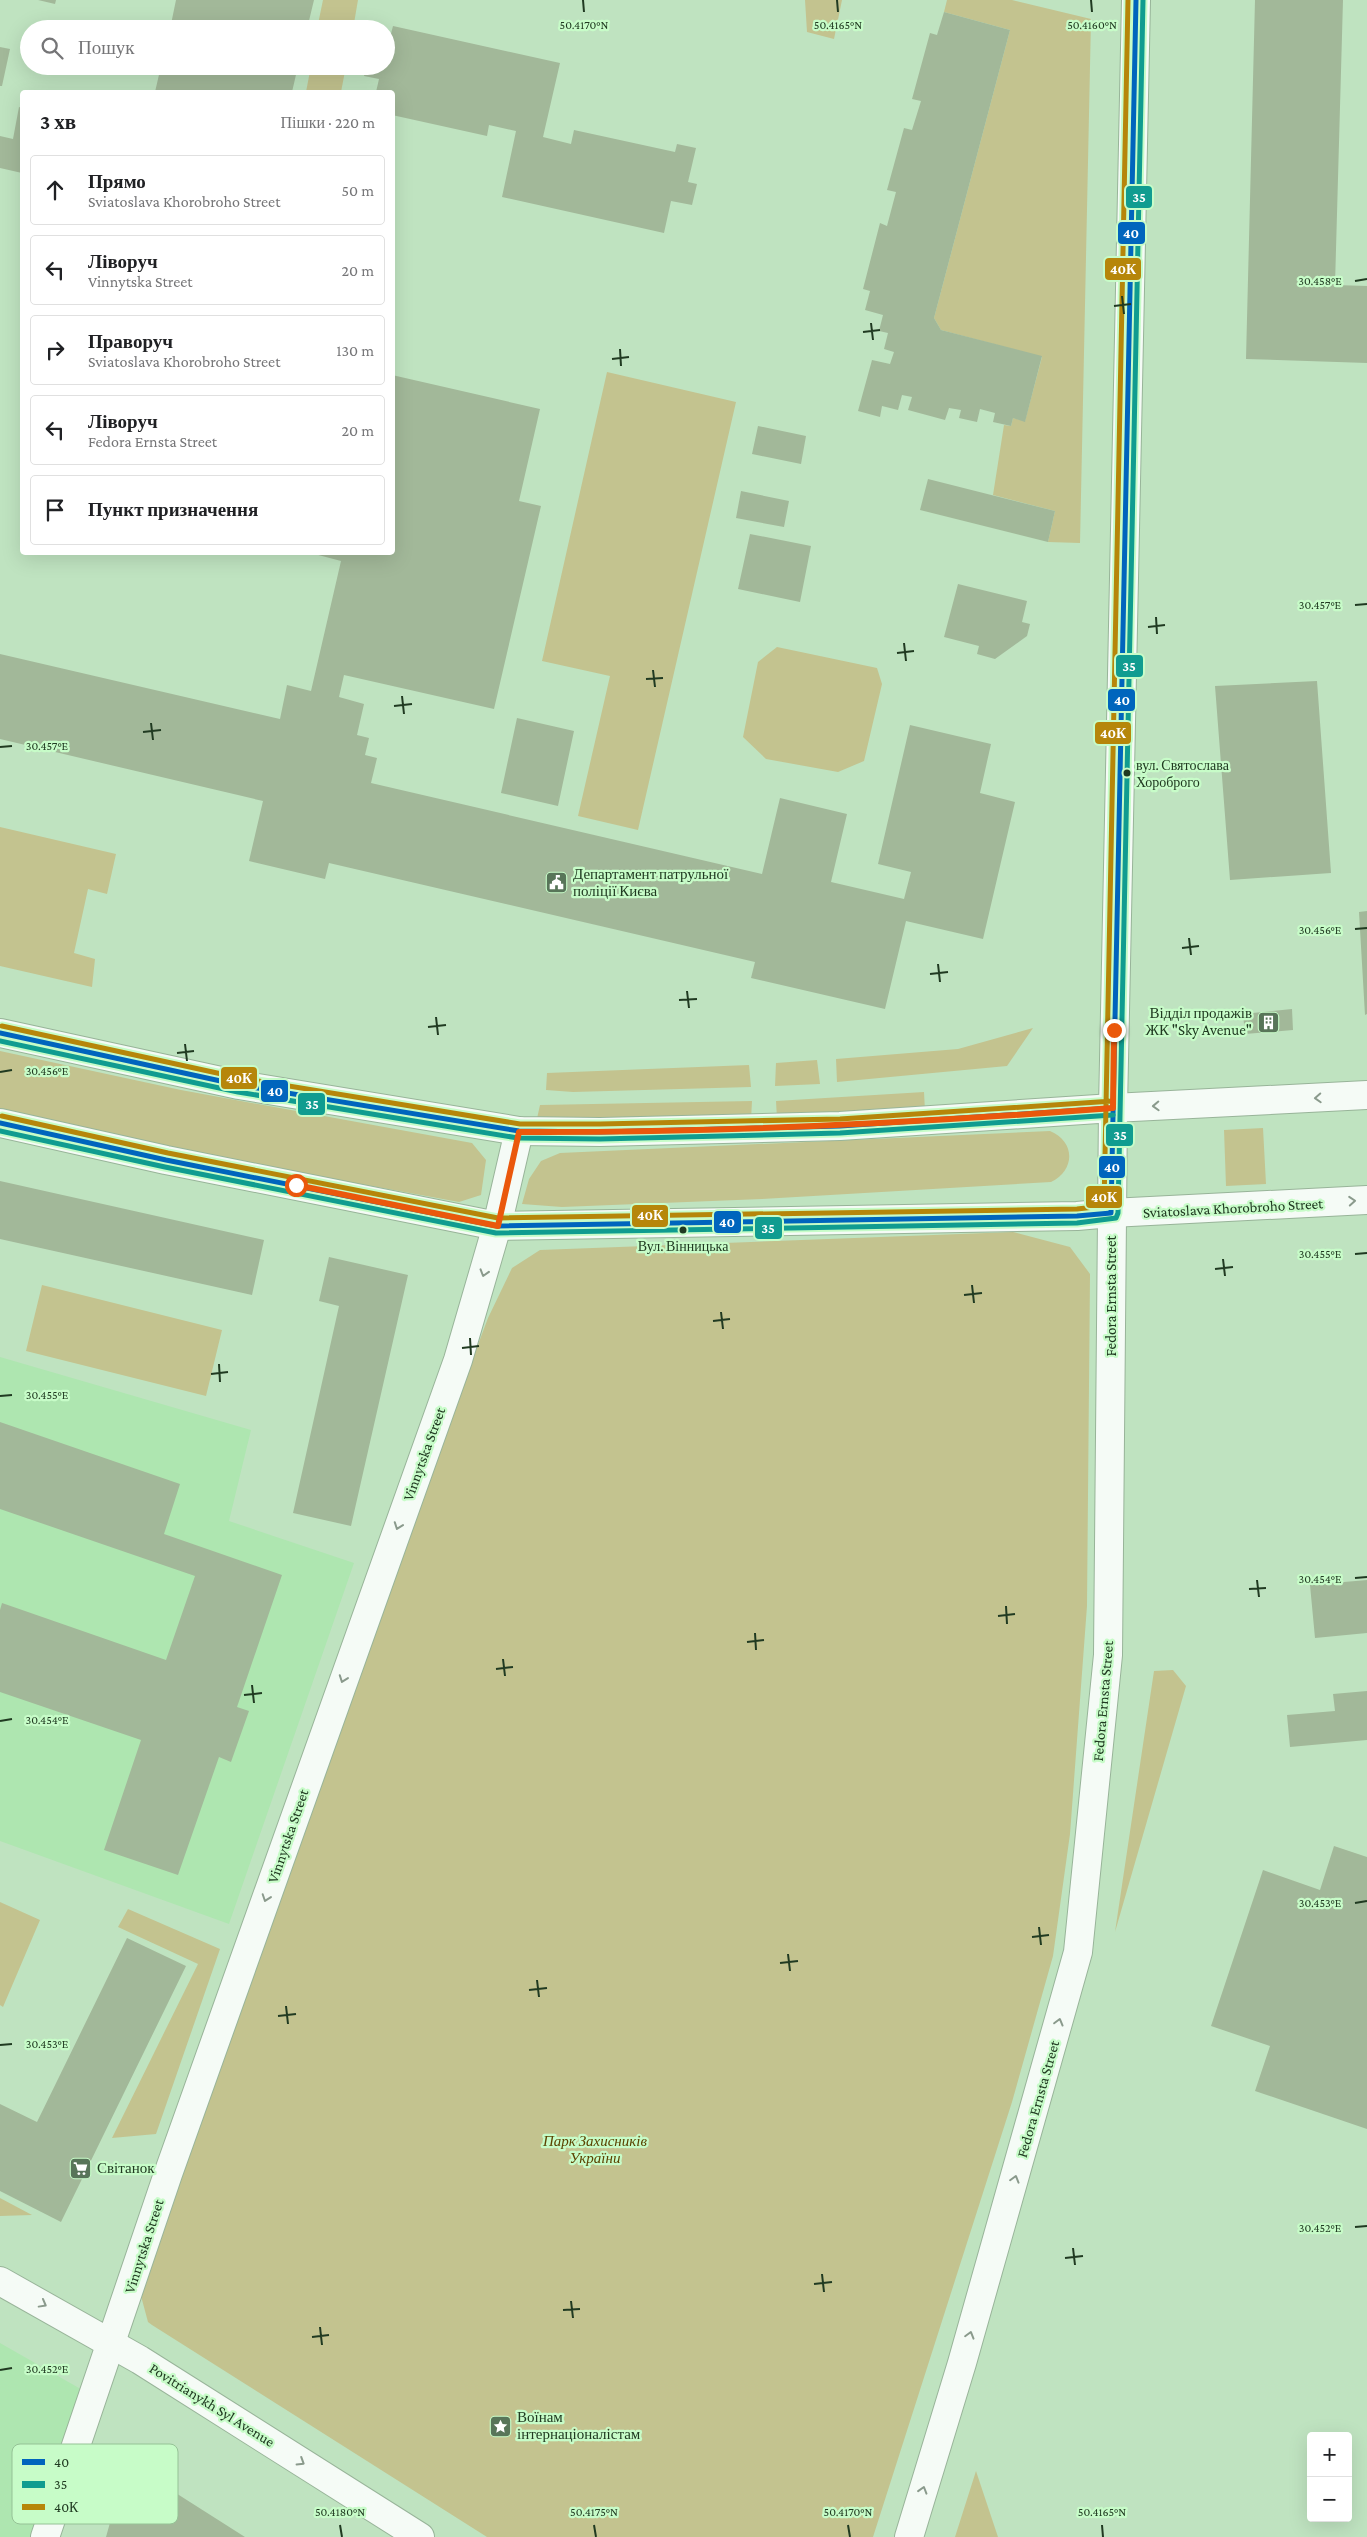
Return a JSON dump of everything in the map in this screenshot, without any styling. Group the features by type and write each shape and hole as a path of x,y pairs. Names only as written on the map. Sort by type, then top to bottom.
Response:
{"street":[{"name":"Fedora Ernsta Street","path":"909,2537 976,2316 1078,1952 1108,1656 1111,1213 1136,0"},
{"path":"0,1033 239,1085 519,1132 600,1132 840,1126 1113,1108 1367,1095"},
{"name":"Sviatoslava Khorobroho Street","path":"0,1123 166,1160 498,1226 1068,1216 1367,1200"},
{"name":"Vinnytska Street","path":"77,2444 168,2174 458,1360 498,1226 519,1132"},
{"name":"Povitrianykh Syl Avenue","path":"0,2281 112,2342 420,2537"},
{"name":"Vinnytska Street","path":"45,2537 49,2524"}],"shaded area":[{"path":"0,1357 251,1430 229,1521 354,1563 229,1924 0,1841"},
{"path":"0,2343 93,2396 77,2444 12,2444 12,2524 49,2524 45,2537 0,2537"}],"green space":[{"path":"323,0 358,0 355,20 319,20"},
{"path":"805,0 842,0 834,39 807,32"},
{"path":"947,0 1012,0 1091,19 1080,543 1048,542 1055,511 993,495 1004,425 1011,426 1013,418 1025,421 1042,357 941,330 934,318 1010,30 944,12"},
{"path":"309,75 344,75 341,90 306,90"},
{"path":"607,372 736,402 638,830 578,816 610,676 542,661"},
{"path":"777,647 877,668 882,684 864,761 838,772 766,759 743,737 758,662"},
{"path":"0,827 116,854 107,894 88,889 74,953 95,959 92,987 0,966"},
{"path":"1033,1028 1007,1066 837,1082 836,1059 958,1049"},
{"path":"0,1051 181,1090 472,1143 486,1160 481,1195 459,1202 174,1150 0,1111"},
{"path":"817,1060 820,1084 775,1086 776,1063"},
{"path":"749,1065 751,1087 573,1092 546,1090 547,1073"},
{"path":"924,1092 925,1111 777,1119 776,1101"},
{"path":"752,1101 751,1120 536,1123 540,1105"},
{"path":"1263,1128 1266,1184 1226,1186 1224,1130"},
{"path":"1050,1131 1064,1142 1069,1156 1065,1171 1051,1182 762,1199 562,1207 522,1204 529,1179 541,1161 560,1153"},
{"name":"Парк Захисників України","path":"1013,1232 1070,1247 1090,1274 1087,1606 1070,1834 1053,1956 1012,2102 873,2537 487,2537 152,2325 148,2322 141,2296 321,1762 488,1318 512,1268 540,1250"},
{"path":"42,1285 222,1330 206,1396 26,1351"},
{"path":"1173,1670 1186,1686 1115,1932 1154,1671"},
{"path":"0,1902 40,1920 3,2007 0,2005"},
{"path":"128,1909 220,1949 156,2134 112,2138 198,1964 118,1927"},
{"path":"0,2198 32,2215 0,2216"},
{"path":"976,2471 998,2537 955,2537"}],"building":[{"path":"38,0 56,0 55,4"},
{"path":"176,0 314,0 309,20 172,20"},
{"path":"1255,0 1343,0 1335,285 1367,286 1367,363 1246,359"},
{"path":"944,12 1010,30 934,318 941,330 1042,356 1025,422 1013,418 1011,426 993,422 995,413 980,409 977,422 959,418 961,410 949,408 945,420 908,410 912,397 902,395 898,410 882,406 880,417 858,411 872,360 890,364 894,352 884,349 888,333 879,331 883,315 865,310 870,291 863,289 880,223 887,226 896,192 887,190 904,128 912,130 921,101 912,99 930,33 937,35"},
{"path":"395,26 560,63 543,137 571,144 574,130 675,152 677,144 696,148 688,182 697,184 692,205 671,201 664,233 502,197 516,131 489,125 487,136 395,116 395,90 376,90 379,79 364,76 395,75"},
{"path":"0,47 10,49 2,86 0,86"},
{"path":"159,75 296,75 292,90 155,90"},
{"path":"19,107 20,173 0,168 0,136 13,139"},
{"path":"395,376 540,409 519,501 541,506 494,709 344,675 339,697 364,704 357,735 369,738 365,755 377,758 371,783 762,874 780,798 847,814 831,882 904,899 911,872 878,864 910,725 991,744 980,793 1015,802 983,939 906,921 885,1009 751,978 755,962 329,863 325,879 249,861 263,801 0,739 0,654 280,719 287,685 311,691 341,561 318,555 395,555"},
{"path":"758,426 806,436 801,464 752,454"},
{"path":"928,479 1055,511 1048,542 920,510"},
{"path":"741,491 789,501 784,527 736,518"},
{"path":"750,534 811,546 800,602 738,589"},
{"path":"958,584 1027,601 1022,622 1030,624 1027,636 995,659 977,654 979,646 944,637"},
{"path":"1317,681 1331,873 1230,880 1215,686"},
{"path":"517,718 574,731 558,806 501,793"},
{"path":"1367,911 1367,1014 1365,1015 1359,912"},
{"name":"Відділ продажів ЖК \"Sky Avenue\"","path":"1292,1009 1293,1030 1245,1034 1243,1014"},
{"path":"0,1181 264,1240 252,1295 0,1239"},
{"path":"329,1257 408,1275 351,1526 293,1513 339,1306 319,1301"},
{"path":"0,1422 180,1484 164,1534 282,1575 237,1707 249,1711 231,1762 219,1757 178,1875 104,1850 141,1740 0,1692 0,1610 2,1603 166,1660 195,1576 0,1509"},
{"path":"1367,1580 1367,1633 1315,1638 1310,1585"},
{"path":"1367,1691 1367,1740 1290,1747 1287,1715 1335,1711 1333,1694"},
{"path":"1334,1846 1367,1857 1367,2129 1255,2091 1270,2046 1211,2026 1263,1870 1320,1890"},
{"path":"127,1938 186,1966 61,2222 0,2191 0,2104 37,2122"},
{"path":"178,2494 245,2537 106,2537 110,2524 178,2524"}],"transit line":[{"name":"40К","path":"2,1116 168,1153 498,1218 1077,1209 1104,1206 1128,0"},
{"name":"40","path":"0,1123 166,1160 497,1226 1077,1216 1111,1213 1136,0"},
{"name":"35","path":"0,1131 165,1167 496,1233 1077,1223 1116,1218 1118,1213 1143,0"},
{"name":"40К","path":"2,1026 240,1078 520,1124 840,1119 1113,1101"},
{"name":"40","path":"0,1033 239,1085 519,1131 600,1132 840,1126 1113,1108"},
{"name":"35","path":"0,1041 238,1092 518,1138 600,1139 840,1133 1113,1115"}],"place":[{"name":"вул. Святослава Хороброго","path":"1127,773"},
{"name":"Департамент патрульної поліції Києва","path":"557,883"},
{"name":"Відділ продажів ЖК \"Sky Avenue\"","path":"1268,1022"},
{"name":"Вул. Вінницька","path":"683,1230"},
{"name":"Світанок","path":"81,2168"},
{"name":"Воїнам інтернаціоналістам","path":"501,2426"}],"route":[{"path":"296,1185 498,1226 519,1132 600,1132 840,1126 1113,1108 1114,1030"}]}
